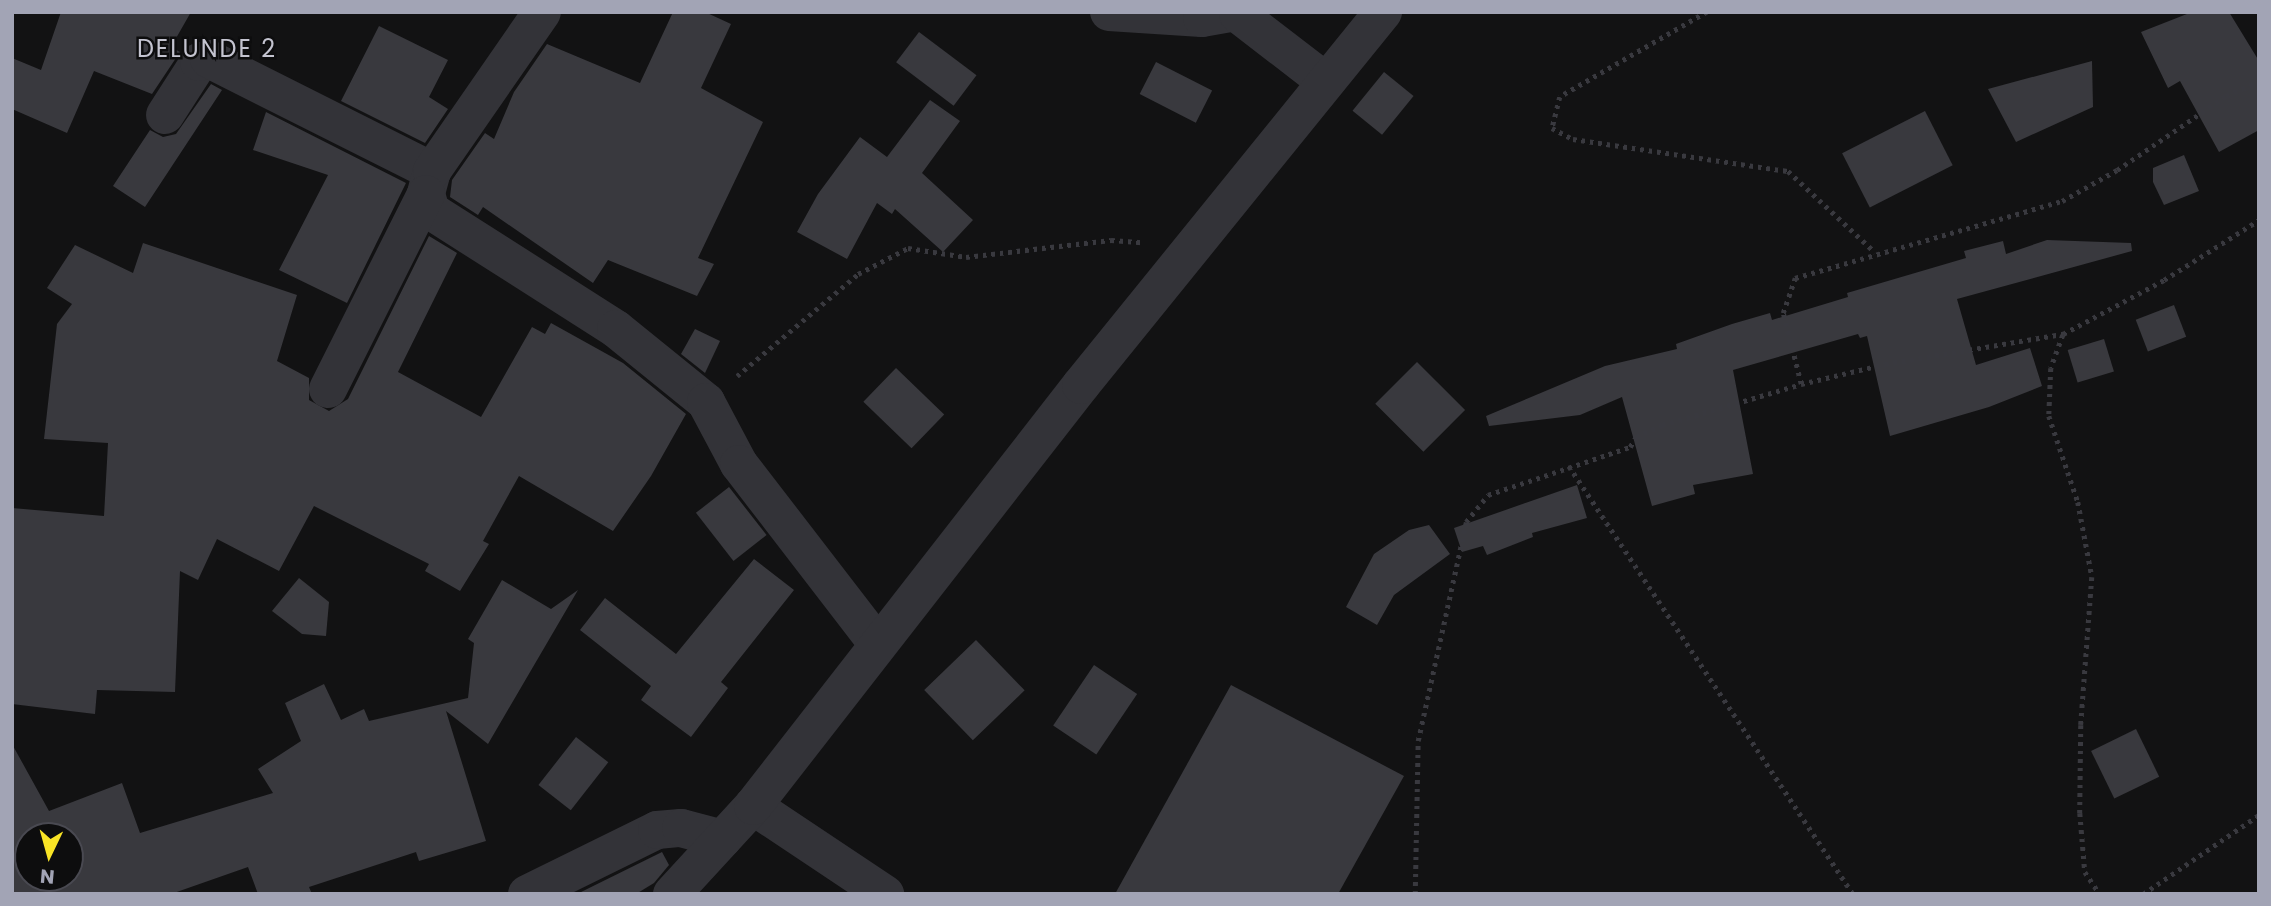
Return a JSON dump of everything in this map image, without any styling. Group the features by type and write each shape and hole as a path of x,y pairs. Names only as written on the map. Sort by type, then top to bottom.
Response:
{"street":[{"path":"328,389 429,183 542,12"},
{"path":"1109,12 1157,18 1238,13 1325,81"},
{"path":"672,894 753,806 877,643 1382,12"},
{"path":"164,115 199,62 209,59 429,183"},
{"path":"429,183 431,211 616,329 706,402 739,464 877,643"},
{"path":"753,806 885,894"},
{"path":"527,894 657,830 681,828 723,839"}],"path":[{"path":"1707,12 1560,97 1552,128 1573,139 1788,171 1875,253"},
{"path":"1801,384 1783,313 1789,287 1795,278 1875,253 2004,221 2062,201 2117,170 2226,96 2259,81"},
{"path":"1415,894 1418,741 1466,522 1488,495 1630,447 1636,437 1662,425 1801,384 1885,364 2063,334 2164,280 2259,220"},
{"path":"706,402 858,274 908,248 966,257 1111,240 1195,246"},
{"path":"2063,334 2052,368 2049,416 2078,502 2092,577 2081,725 2080,813 2085,872 2100,894"},
{"path":"1569,466 1853,894"},
{"path":"2143,894 2259,815"}],"building":[{"path":"61,12 191,12 171,47 180,52 152,94 94,71 67,133 12,109 12,58 41,70"},
{"path":"673,12 705,12 731,24 701,88 763,122 698,258 714,264 697,296 608,260 593,283 483,207 478,215 450,197 452,180 485,133 494,139 514,92 547,44 640,83"},
{"path":"2192,12 2229,12 2259,61 2259,130 2219,152 2180,81 2168,88 2141,32"},
{"path":"379,26 448,60 429,97 448,109 425,143 341,101"},
{"path":"919,32 977,75 954,106 896,62"},
{"path":"2092,61 2093,107 2016,142 1988,89"},
{"path":"1156,62 1212,91 1196,123 1140,94"},
{"path":"1384,72 1414,96 1382,135 1353,111"},
{"path":"211,84 222,90 145,207 113,186 150,130 163,137 176,134"},
{"path":"930,100 960,121 922,173 973,220 943,252 895,209 892,214 877,203 847,259 797,232 818,194 860,137 887,157"},
{"path":"1925,111 1953,165 1870,208 1842,153"},
{"path":"266,112 406,183 347,303 279,270 328,175 253,150"},
{"path":"2184,155 2199,191 2164,205 2153,182 2153,168"},
{"path":"429,236 457,253 398,372 481,417 532,327 545,334 551,323 623,363 686,414 651,476 613,531 519,476 483,541 489,544 460,591 425,571 429,564 314,506 279,571 217,539 198,580 180,571 175,692 97,690 95,714 12,704 12,508 104,516 108,443 44,439 57,324 72,304 47,288 75,245 133,273 143,243 297,295 277,361 309,378 309,400 329,411 348,399"},
{"path":"2047,240 2131,243 2132,251 1957,299 1976,365 2030,348 2042,386 1989,407 1890,436 1867,336 1860,338 1858,334 1733,370 1753,474 1693,485 1695,494 1652,506 1622,397 1580,415 1489,426 1486,416 1605,366 1677,349 1676,344 1770,313 1772,320 1848,297 1847,293 1966,258 1964,251 2003,241 2006,254"},
{"path":"2174,305 2186,337 2148,351 2136,320"},
{"path":"695,329 720,341 705,373 681,354"},
{"path":"2104,339 2114,372 2078,383 2068,350"},
{"path":"1417,362 1465,410 1423,452 1375,404"},
{"path":"896,368 944,415 912,448 863,402"},
{"path":"1577,485 1587,518 1532,533 1533,537 1487,555 1483,546 1462,552 1454,528"},
{"path":"729,487 767,535 733,561 696,513"},
{"path":"1429,525 1450,554 1394,595 1377,625 1346,607 1374,554 1409,530"},
{"path":"754,559 794,590 721,682 728,688 691,737 641,700 651,686 580,630 605,598 676,654"},
{"path":"299,578 329,602 326,636 302,634 272,611"},
{"path":"502,580 551,609 578,590 488,744 446,711 486,841 419,861 416,852 309,887 312,894 258,894 248,867 171,894 12,894 12,744 49,811 122,783 140,833 273,793 258,769 301,741 285,703 324,684 341,720 364,709 369,721 468,698 474,643 468,639"},
{"path":"976,640 1025,690 973,740 924,690"},
{"path":"1094,665 1137,694 1096,755 1053,726"},
{"path":"1231,685 1404,776 1338,894 1115,894"},
{"path":"2136,729 2159,777 2114,799 2091,751"},
{"path":"576,737 608,762 571,810 538,785"},
{"path":"662,852 669,865 654,883 636,894 577,894"}],"district":[{"name":"DELUNDE 2","path":"207,49"}]}
